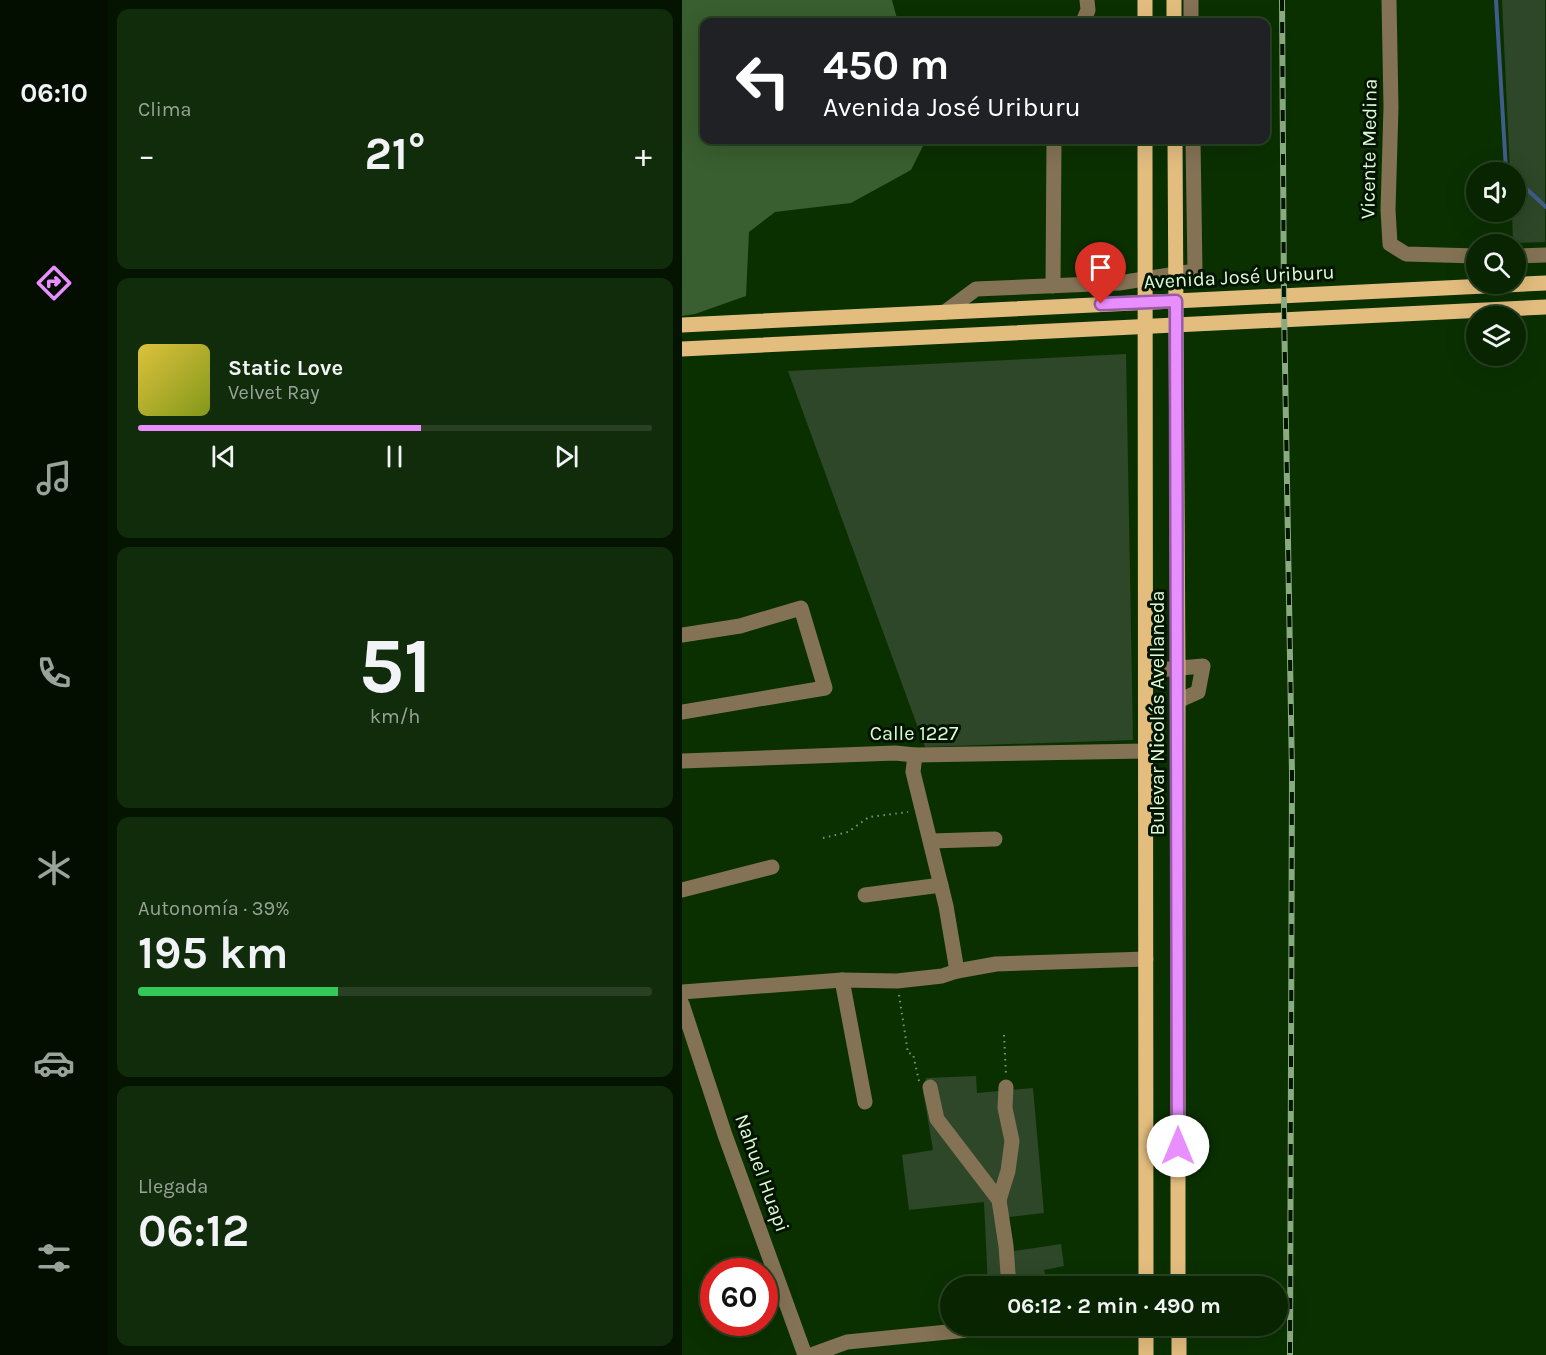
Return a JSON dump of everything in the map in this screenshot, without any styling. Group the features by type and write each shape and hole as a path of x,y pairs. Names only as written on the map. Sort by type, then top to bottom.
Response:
{"main road":[{"path":"1145,0 1145,18"},
{"path":"1174,0 1174,18"},
{"name":"Bulevar Nicolás Avellaneda","path":"1145,144 1146,1276"},
{"name":"Bulevar Nicolás Avellaneda","path":"1175,144 1178,1276"},
{"name":"Avenida José Uriburu","path":"682,325 945,312 1146,298 1258,297 1546,283"},
{"path":"682,349 1546,307"},
{"path":"1146,1336 1146,1355"},
{"path":"1178,1336 1178,1355"}],"street":[{"path":"1085,18 1088,10 1087,0"},
{"path":"1191,0 1191,18"},
{"name":"Vicente Medina","path":"1389,0 1391,107 1388,210 1390,244 1406,254 1466,255"},
{"path":"1053,286 1054,144"},
{"path":"945,312 976,289 1119,283 1195,271 1193,144"},
{"path":"1526,256 1546,255"},
{"path":"682,635 740,626 801,608 825,688 682,712"},
{"path":"1146,671 1178,670 1203,666 1198,692 1178,701"},
{"name":"Calle 1227","path":"682,761 895,753 915,755 1146,751"},
{"path":"915,755 913,772 941,885 957,971"},
{"path":"931,840 995,839"},
{"path":"682,890 772,867"},
{"path":"865,895 941,885"},
{"path":"682,992 842,980 897,981 942,976 996,964 1146,959"},
{"path":"842,980 865,1102"},
{"name":"Nahuel Huapi","path":"682,1004 725,1135 805,1355"},
{"path":"930,1087 937,1119 999,1200"},
{"path":"1006,1087 1005,1108 1012,1142 1008,1171 999,1200 1008,1276"},
{"path":"811,1355 847,1342 940,1332"}],"path":[{"path":"823,838 848,832 869,817 923,811"},
{"path":"897,981 908,1053 913,1054 917,1080 930,1087"},
{"path":"1004,1035 1006,1087"}],"green space":[{"path":"682,0 892,0 897,18 700,18 700,144 924,144 911,170 851,203 775,212 749,232 746,296 695,314 682,316"},
{"path":"1502,0 1545,0 1545,242 1526,243 1526,234 1513,234 1512,222 1526,222 1526,162 1510,162"},
{"path":"1126,354 1133,740 925,747 788,371"},
{"path":"976,1076 977,1093 1033,1088 1044,1213 1009,1217 1014,1251 1061,1244 1064,1266 1044,1270 1045,1276 987,1276 984,1202 909,1210 902,1155 933,1150 923,1091 926,1078"}],"waterway":[{"path":"1496,0 1506,162"},
{"path":"1526,188 1546,207"}],"railway":[{"path":"1282,0 1284,307 1292,774 1290,1355"}],"route":[{"path":"1101,304 1176,301 1178,1146"}]}
